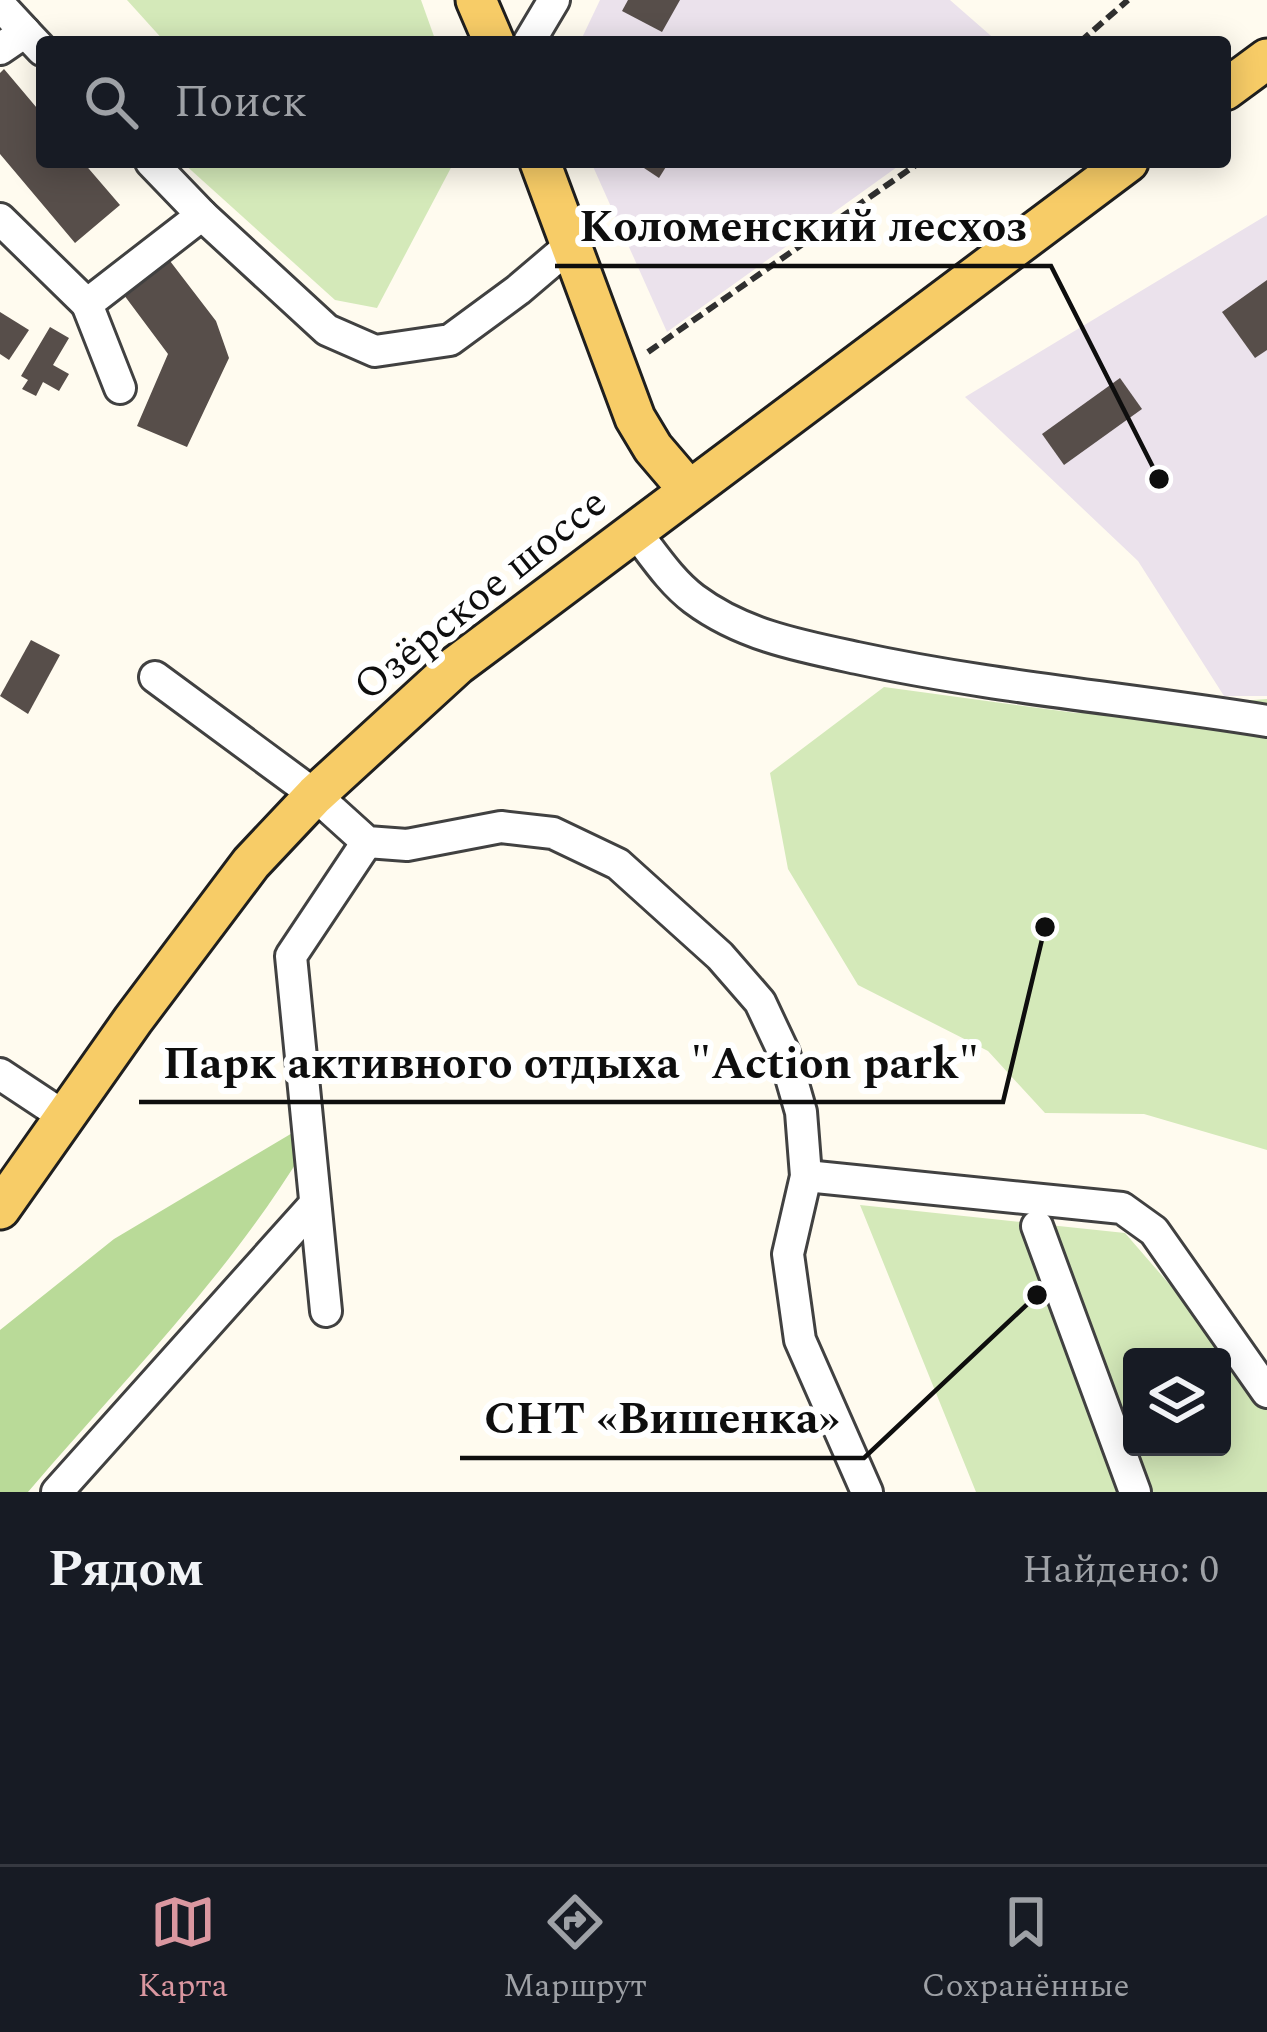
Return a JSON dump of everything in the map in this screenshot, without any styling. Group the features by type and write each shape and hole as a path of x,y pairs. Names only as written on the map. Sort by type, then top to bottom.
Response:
{"main road":[{"path":"476,0 491,36"},
{"path":"1231,86 1267,59"},
{"path":"542,168 635,418 688,489"},
{"name":"Озёрское шоссе","path":"0,1210 251,863 315,795 457,665 1120,168"}],"street":[{"path":"533,36 554,0"},
{"path":"0,5 22,44"},
{"path":"157,168 327,331 375,351 450,340 572,244"},
{"path":"87,304 202,215"},
{"path":"0,219 87,304 120,388"},
{"path":"634,530 671,578 695,599 744,628 787,643 934,675 1267,721"},
{"path":"154,677 315,795 367,842 407,845 501,827 553,833 618,863 720,956 760,1002 784,1053 801,1112 806,1176 788,1255 800,1340 867,1492"},
{"path":"326,1311 291,956 367,842"},
{"path":"0,1074 65,1117"},
{"path":"806,1176 1122,1208 1154,1231 1267,1392"},
{"path":"56,1492 315,1204"},
{"path":"1037,1226 1135,1492"}],"path":[{"path":"1088,36 1128,0"},
{"path":"618,373 911,168"}],"shaded area":[{"path":"600,0 950,0 991,36 583,36"},
{"path":"594,168 896,168 667,332"},
{"path":"1267,215 1267,696 1224,696 1138,561 965,397"}],"green space":[{"path":"127,0 421,0 434,36 160,36"},
{"path":"189,168 451,168 377,308 335,300"},
{"path":"884,687 1076,713 1267,699 1267,1150 1144,1114 1045,1113 988,1051 858,985 788,869 770,773"},
{"path":"294,1132 304,1150 208,1284 28,1492 0,1492 0,1330 114,1239"},
{"path":"860,1205 1125,1233 1225,1348 1123,1348 1123,1456 1231,1456 1231,1355 1267,1397 1267,1492 976,1492"}],"building":[{"path":"628,0 680,0 662,32 622,11"},
{"path":"4,69 36,107 36,168 88,168 120,205 75,243 0,154 0,73"},
{"path":"644,168 665,168 659,178"},
{"path":"170,261 216,321 229,358 187,447 137,426 168,354 124,295"},
{"path":"1267,280 1267,350 1255,358 1222,312"},
{"path":"0,312 29,330 9,360 0,354"},
{"path":"50,327 69,338 53,365 69,374 59,391 43,382 36,396 22,389 28,380 21,376"},
{"path":"1120,378 1142,409 1064,465 1042,434"},
{"path":"31,640 60,655 28,714 0,696"}],"place":[{"name":"Коломенский лесхоз","path":"1159,479"},
{"name":"Парк активного отдыха \"Action park\"","path":"1045,927"},
{"name":"СНТ «Вишенка»","path":"1037,1295"}]}
